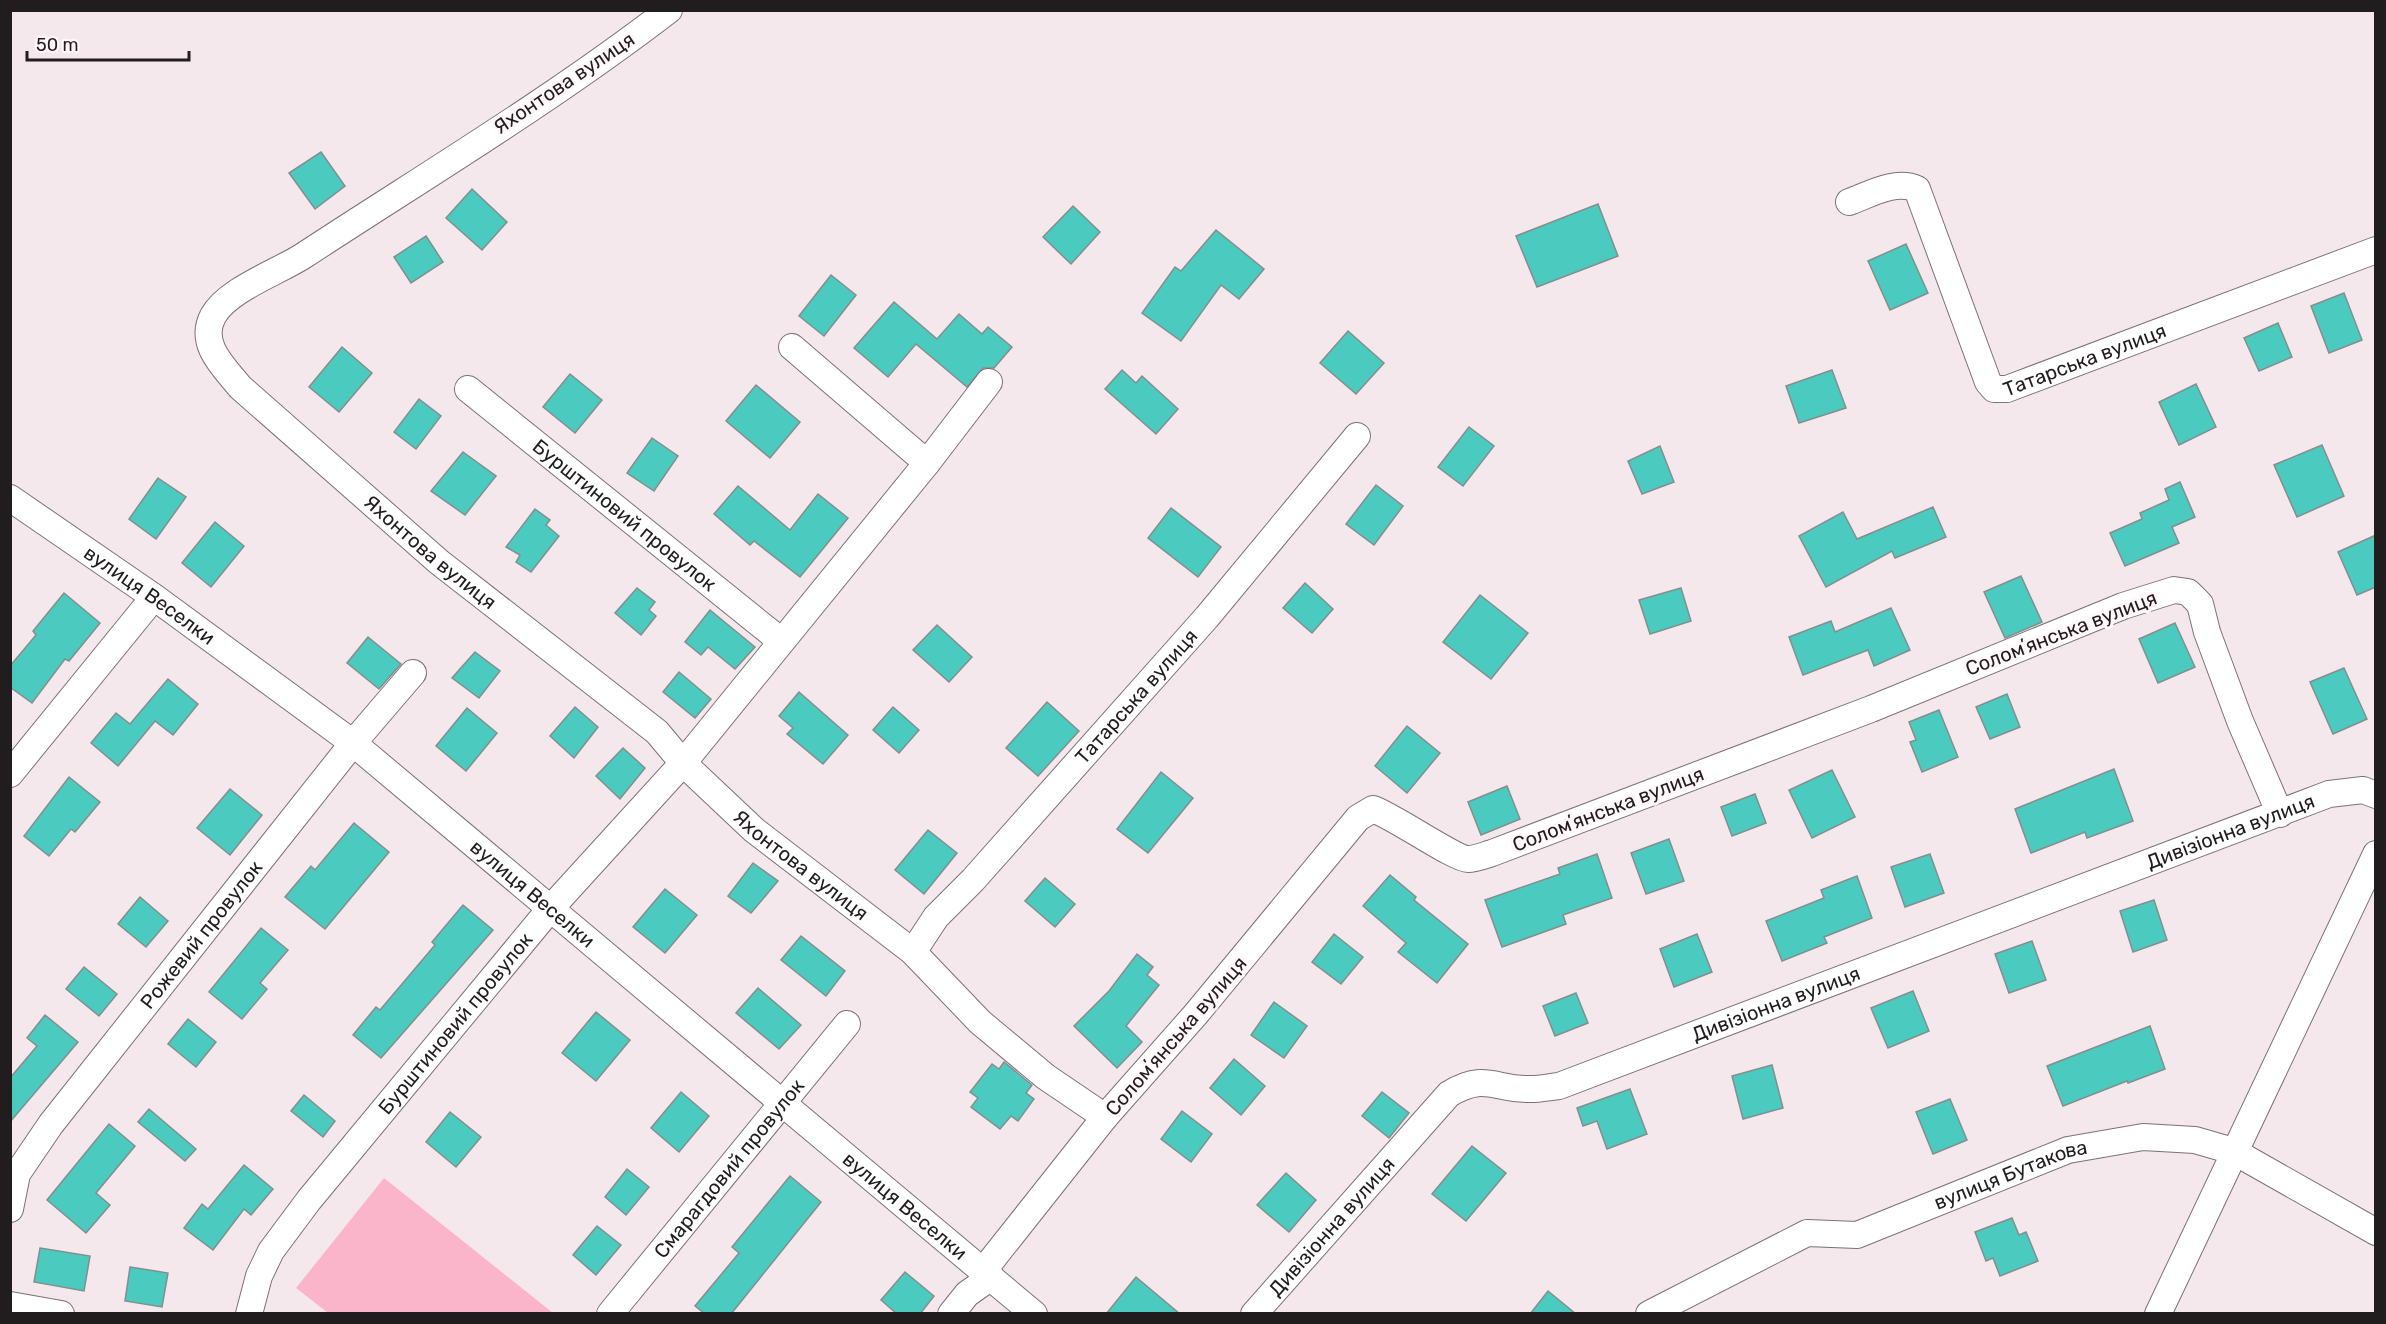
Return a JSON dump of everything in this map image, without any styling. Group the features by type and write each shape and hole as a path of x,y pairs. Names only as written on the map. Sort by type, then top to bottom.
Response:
{"street":[{"name":"Яхонтова вулиця","path":"669,10 567,84 297,260 243,290 213,315 208,331 212,353 240,387 439,562 657,732 683,763 754,830 913,952 980,1022 1046,1077 1106,1117"},
{"name":"Татарська вулиця","path":"1849,202 1892,186 1909,186 1917,189 1988,382 1994,389 2007,389 2376,250"},
{"path":"792,347 927,463"},
{"name":"Бурштиновий провулок","path":"249,1314 259,1276 271,1251 290,1226 550,909 683,763 927,463 989,382"},
{"name":"Бурштиновий провулок","path":"468,388 782,641"},
{"name":"Татарська вулиця","path":"913,952 936,917 973,880 1207,617 1357,436"},
{"name":"вулиця Веселки","path":"10,498 154,597 353,743 782,1100 1034,1314"},
{"name":"Соломʼянська вулиця","path":"951,1314 987,1274 1106,1117 1203,1005 1358,818 1373,809 1396,819 1448,851 1467,859 1491,853 1871,709 2123,606 2174,590 2188,592 2200,604 2206,632 2240,722 2280,814"},
{"path":"10,774 154,597"},
{"name":"Рожевий провулок","path":"10,1209 17,1174 51,1124 353,743 413,673"},
{"name":"Дивізіонна вулиця","path":"1254,1314 1449,1094 1467,1083 1492,1082 1529,1089 1559,1086 2329,794 2363,790 2376,795"},
{"path":"2158,1314 2233,1151 2376,854"},
{"name":"Смарагдовий провулок","path":"610,1314 782,1100 847,1024"},
{"name":"вулиця Бутакова","path":"1649,1314 1807,1233 1857,1235 2068,1150 2143,1137 2195,1140 2233,1151 2376,1232"},
{"path":"10,1305 61,1314"}],"shaded area":[{"path":"384,1178 553,1313 328,1313 296,1288"}],"building":[{"path":"321,152 345,186 315,209 289,173"},
{"path":"472,189 507,222 482,250 446,218"},
{"path":"1598,204 1618,256 1537,287 1516,236"},
{"path":"1073,206 1100,232 1071,264 1043,237"},
{"path":"1216,230 1264,269 1239,299 1221,285 1181,341 1142,313 1175,267 1181,271"},
{"path":"426,236 443,262 411,283 394,257"},
{"path":"1906,244 1928,293 1890,310 1868,261"},
{"path":"831,275 856,295 824,336 799,316"},
{"path":"2344,293 2362,340 2329,353 2311,306"},
{"path":"894,302 937,339 959,314 982,334 988,327 1012,347 994,368 983,368 967,387 916,344 888,377 854,348"},
{"path":"2278,323 2292,357 2259,371 2244,338"},
{"path":"1348,331 1384,363 1356,394 1320,363"},
{"path":"342,347 372,373 339,412 309,387"},
{"path":"1122,370 1136,383 1142,376 1178,409 1156,434 1105,389"},
{"path":"1832,370 1846,408 1799,423 1786,386"},
{"path":"570,374 602,400 575,433 543,407"},
{"path":"2196,384 2216,427 2179,445 2159,402"},
{"path":"756,385 800,422 770,458 726,421"},
{"path":"419,399 441,416 416,449 394,432"},
{"path":"1469,427 1494,446 1463,486 1438,467"},
{"path":"652,438 678,456 654,491 627,473"},
{"path":"2322,445 2344,496 2297,517 2274,465"},
{"path":"1660,446 1674,482 1642,494 1628,461"},
{"path":"463,452 496,476 465,515 431,491"},
{"path":"158,478 186,497 156,539 129,519"},
{"path":"2180,482 2195,517 2172,527 2179,543 2125,566 2110,533 2142,519 2140,513 2169,500 2165,489"},
{"path":"1376,485 1403,506 1374,545 1346,524"},
{"path":"738,486 790,530 818,494 848,518 800,577 754,541 750,545 714,514"},
{"path":"1933,507 1946,537 1895,558 1892,551 1826,587 1799,536 1843,512 1857,539"},
{"path":"1171,508 1221,547 1198,577 1148,538"},
{"path":"535,509 550,520 546,525 559,536 531,572 516,562 520,555 506,547"},
{"path":"215,522 244,546 211,587 182,563"},
{"path":"2376,535 2376,587 2357,595 2338,552"},
{"path":"2021,576 2042,622 2005,638 1984,592"},
{"path":"1305,583 1333,609 1312,633 1283,608"},
{"path":"637,588 655,602 649,610 656,616 641,635 615,613"},
{"path":"1681,588 1691,621 1650,634 1639,600"},
{"path":"64,593 100,623 69,661 65,659 32,703 10,687 10,666 36,635 33,631"},
{"path":"1480,595 1528,633 1491,679 1443,642"},
{"path":"1891,608 1910,650 1874,666 1868,650 1803,675 1789,637 1831,621 1835,632"},
{"path":"710,610 755,647 735,669 708,647 701,655 685,642"},
{"path":"2175,623 2195,667 2158,683 2139,639"},
{"path":"937,625 972,657 949,682 913,650"},
{"path":"368,637 401,664 379,689 347,663"},
{"path":"475,652 500,671 479,698 452,678"},
{"path":"2344,668 2367,719 2333,734 2310,682"},
{"path":"679,672 711,699 695,718 663,692"},
{"path":"168,679 198,704 173,735 155,721 118,766 91,743 116,713 130,724"},
{"path":"799,692 848,735 823,764 787,734 793,728 779,716"},
{"path":"2007,694 2020,727 1990,739 1976,707"},
{"path":"1047,702 1079,731 1038,776 1006,748"},
{"path":"575,707 598,727 574,758 550,736"},
{"path":"893,707 919,730 899,753 873,730"},
{"path":"467,708 497,733 466,771 436,746"},
{"path":"1939,710 1958,757 1922,772 1910,742 1916,740 1909,722"},
{"path":"1407,726 1440,753 1407,793 1375,766"},
{"path":"623,748 645,768 620,799 596,776"},
{"path":"2114,769 2133,821 2087,838 2085,832 2031,853 2015,809"},
{"path":"1832,770 1855,817 1812,838 1789,790"},
{"path":"1161,772 1193,798 1148,853 1117,829"},
{"path":"69,777 100,802 75,832 71,829 49,856 24,836"},
{"path":"1507,786 1520,819 1481,835 1468,802"},
{"path":"230,789 262,815 230,855 197,828"},
{"path":"1755,794 1766,823 1732,836 1721,807"},
{"path":"354,823 389,852 325,929 285,897 311,866 315,870"},
{"path":"928,830 957,853 924,894 895,870"},
{"path":"1669,839 1684,881 1646,894 1631,853"},
{"path":"1597,854 1612,898 1563,915 1566,924 1502,947 1485,900 1560,874 1558,868"},
{"path":"1930,854 1944,893 1905,907 1891,867"},
{"path":"753,863 778,881 751,913 728,896"},
{"path":"1390,875 1416,897 1414,900 1468,944 1437,983 1398,952 1406,943 1363,906"},
{"path":"1857,876 1872,918 1824,937 1827,943 1782,961 1766,921 1824,898 1821,890"},
{"path":"1045,878 1075,904 1055,927 1025,901"},
{"path":"665,889 697,915 665,953 633,927"},
{"path":"140,897 168,921 146,947 118,924"},
{"path":"2154,900 2167,940 2133,952 2120,911"},
{"path":"463,905 493,930 381,1058 353,1035 376,1007 380,1010 435,945 432,942"},
{"path":"261,928 288,950 260,983 267,989 242,1019 209,992"},
{"path":"1334,934 1363,957 1341,984 1312,962"},
{"path":"1697,934 1712,972 1674,987 1660,949"},
{"path":"801,936 845,971 826,996 781,960"},
{"path":"2032,941 2046,980 2009,993 1995,954"},
{"path":"1137,954 1153,967 1147,975 1159,985 1126,1026 1142,1042 1117,1068 1074,1026 1109,991"},
{"path":"84,967 117,994 99,1016 66,989"},
{"path":"758,988 801,1025 779,1049 736,1013"},
{"path":"1913,991 1929,1031 1888,1048 1871,1008"},
{"path":"1576,993 1588,1023 1555,1036 1543,1006"},
{"path":"1274,1002 1307,1026 1284,1058 1251,1035"},
{"path":"596,1012 630,1040 596,1081 562,1053"},
{"path":"45,1015 78,1042 10,1122 10,1078 37,1046 27,1038"},
{"path":"188,1019 216,1042 196,1067 168,1044"},
{"path":"2150,1026 2165,1069 2063,1106 2047,1066"},
{"path":"1234,1059 1265,1086 1241,1115 1210,1088"},
{"path":"1004,1062 1032,1085 1026,1093 1034,1099 1018,1121 1011,1116 1000,1129 971,1107 978,1098 970,1092 992,1064 999,1069"},
{"path":"1772,1065 1783,1108 1743,1119 1732,1076"},
{"path":"1630,1089 1647,1134 1607,1149 1597,1121 1583,1126 1577,1108"},
{"path":"681,1092 709,1116 679,1152 651,1128"},
{"path":"1382,1092 1409,1113 1389,1138 1362,1116"},
{"path":"304,1095 335,1121 323,1137 291,1111"},
{"path":"1950,1099 1967,1140 1933,1154 1916,1112"},
{"path":"149,1109 196,1149 185,1161 138,1122"},
{"path":"1182,1111 1212,1134 1191,1162 1161,1139"},
{"path":"450,1112 481,1137 456,1167 426,1142"},
{"path":"109,1124 135,1146 96,1193 110,1205 86,1233 47,1200"},
{"path":"1472,1146 1506,1173 1466,1221 1432,1194"},
{"path":"244,1165 273,1189 251,1215 244,1209 213,1250 184,1228 202,1204 208,1209"},
{"path":"627,1169 649,1187 626,1215 605,1197"},
{"path":"1286,1173 1316,1200 1289,1232 1257,1205"},
{"path":"790,1176 821,1202 731,1314 705,1314 695,1306 739,1253 732,1247"},
{"path":"2012,1218 2019,1235 2026,1232 2038,1261 2000,1276 1993,1258 1986,1261 1975,1232"},
{"path":"597,1226 621,1245 596,1275 573,1255"},
{"path":"40,1248 90,1256 84,1291 34,1282"},
{"path":"130,1267 168,1273 162,1307 125,1301"},
{"path":"905,1272 934,1296 920,1314 897,1314 881,1300"},
{"path":"1136,1277 1180,1314 1106,1314"},
{"path":"1548,1291 1576,1314 1530,1314"}]}
